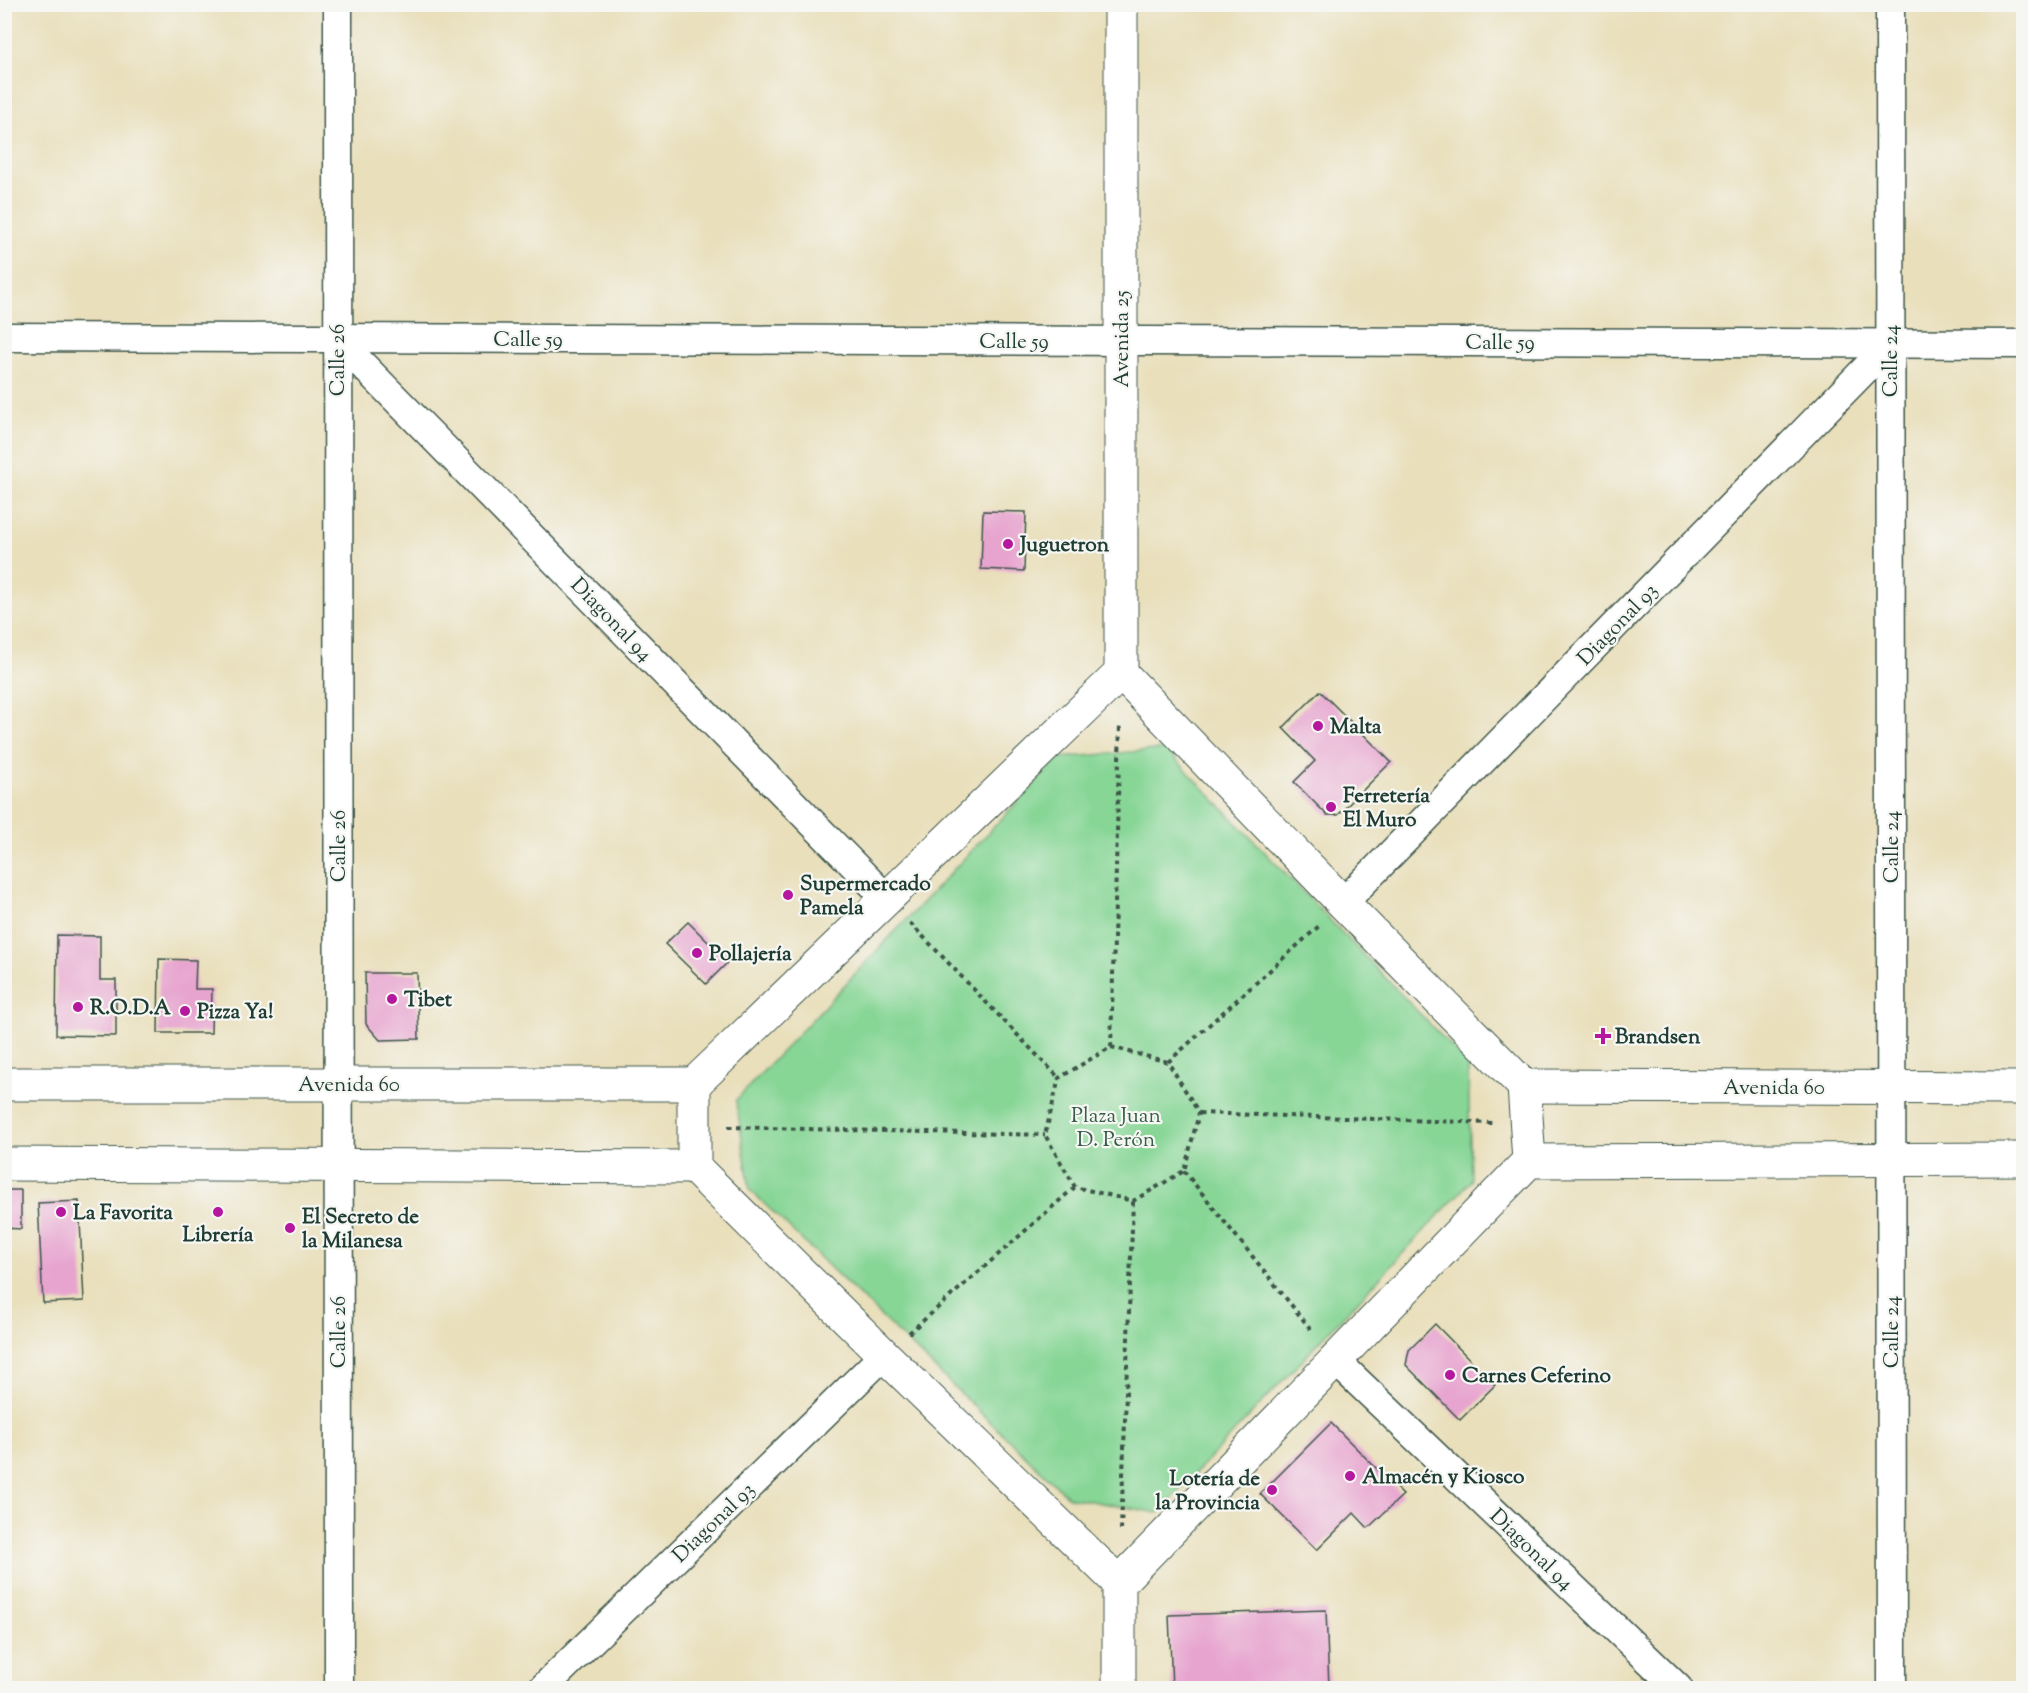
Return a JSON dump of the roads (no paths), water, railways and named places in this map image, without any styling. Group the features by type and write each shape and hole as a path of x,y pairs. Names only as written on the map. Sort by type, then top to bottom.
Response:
{"main road":[{"name":"Avenida 25","path":"1121,4 1121,673"},
{"path":"694,1167 694,1084 1121,673 1524,1086 1529,1161"},
{"name":"Avenida 60","path":"4,1084 694,1084"},
{"name":"Avenida 60","path":"1524,1086 2024,1088"},
{"path":"1119,1689 1119,1583 1334,1359 1529,1161 2024,1159"},
{"path":"4,1164 694,1167 1119,1583"}],"street":[{"name":"Calle 26","path":"338,4 339,1689"},
{"name":"Calle 24","path":"1890,4 1892,1689"},
{"name":"Calle 59","path":"4,337 2024,344"},
{"name":"Diagonal 94","path":"337,339 887,899"},
{"name":"Diagonal 93","path":"1343,903 1890,344"},
{"name":"Diagonal 93","path":"543,1689 884,1355"},
{"name":"Diagonal 94","path":"1334,1359 1678,1689"}],"place":[{"name":"Juguetron","path":"1008,544"},
{"name":"Malta","path":"1318,726"},
{"name":"Ferretería El Muro","path":"1331,807"},
{"name":"Supermercado Pamela","path":"788,895"},
{"name":"Pollajería","path":"697,953"},
{"name":"Tibet","path":"392,999"},
{"name":"R.O.D.A","path":"78,1007"},
{"name":"Pizza Ya!","path":"185,1011"},
{"name":"Brandsen","path":"1603,1036"},
{"name":"La Favorita","path":"61,1212"},
{"name":"Librería","path":"218,1212"},
{"name":"El Secreto de la Milanesa","path":"290,1228"},
{"name":"Carnes Ceferino","path":"1450,1375"},
{"name":"Almacén y Kiosco","path":"1350,1476"},
{"name":"Lotería de la Provincia","path":"1272,1490"}],"park label":[{"name":"Plaza Juan D. Perón","path":"1116,1127"}]}
